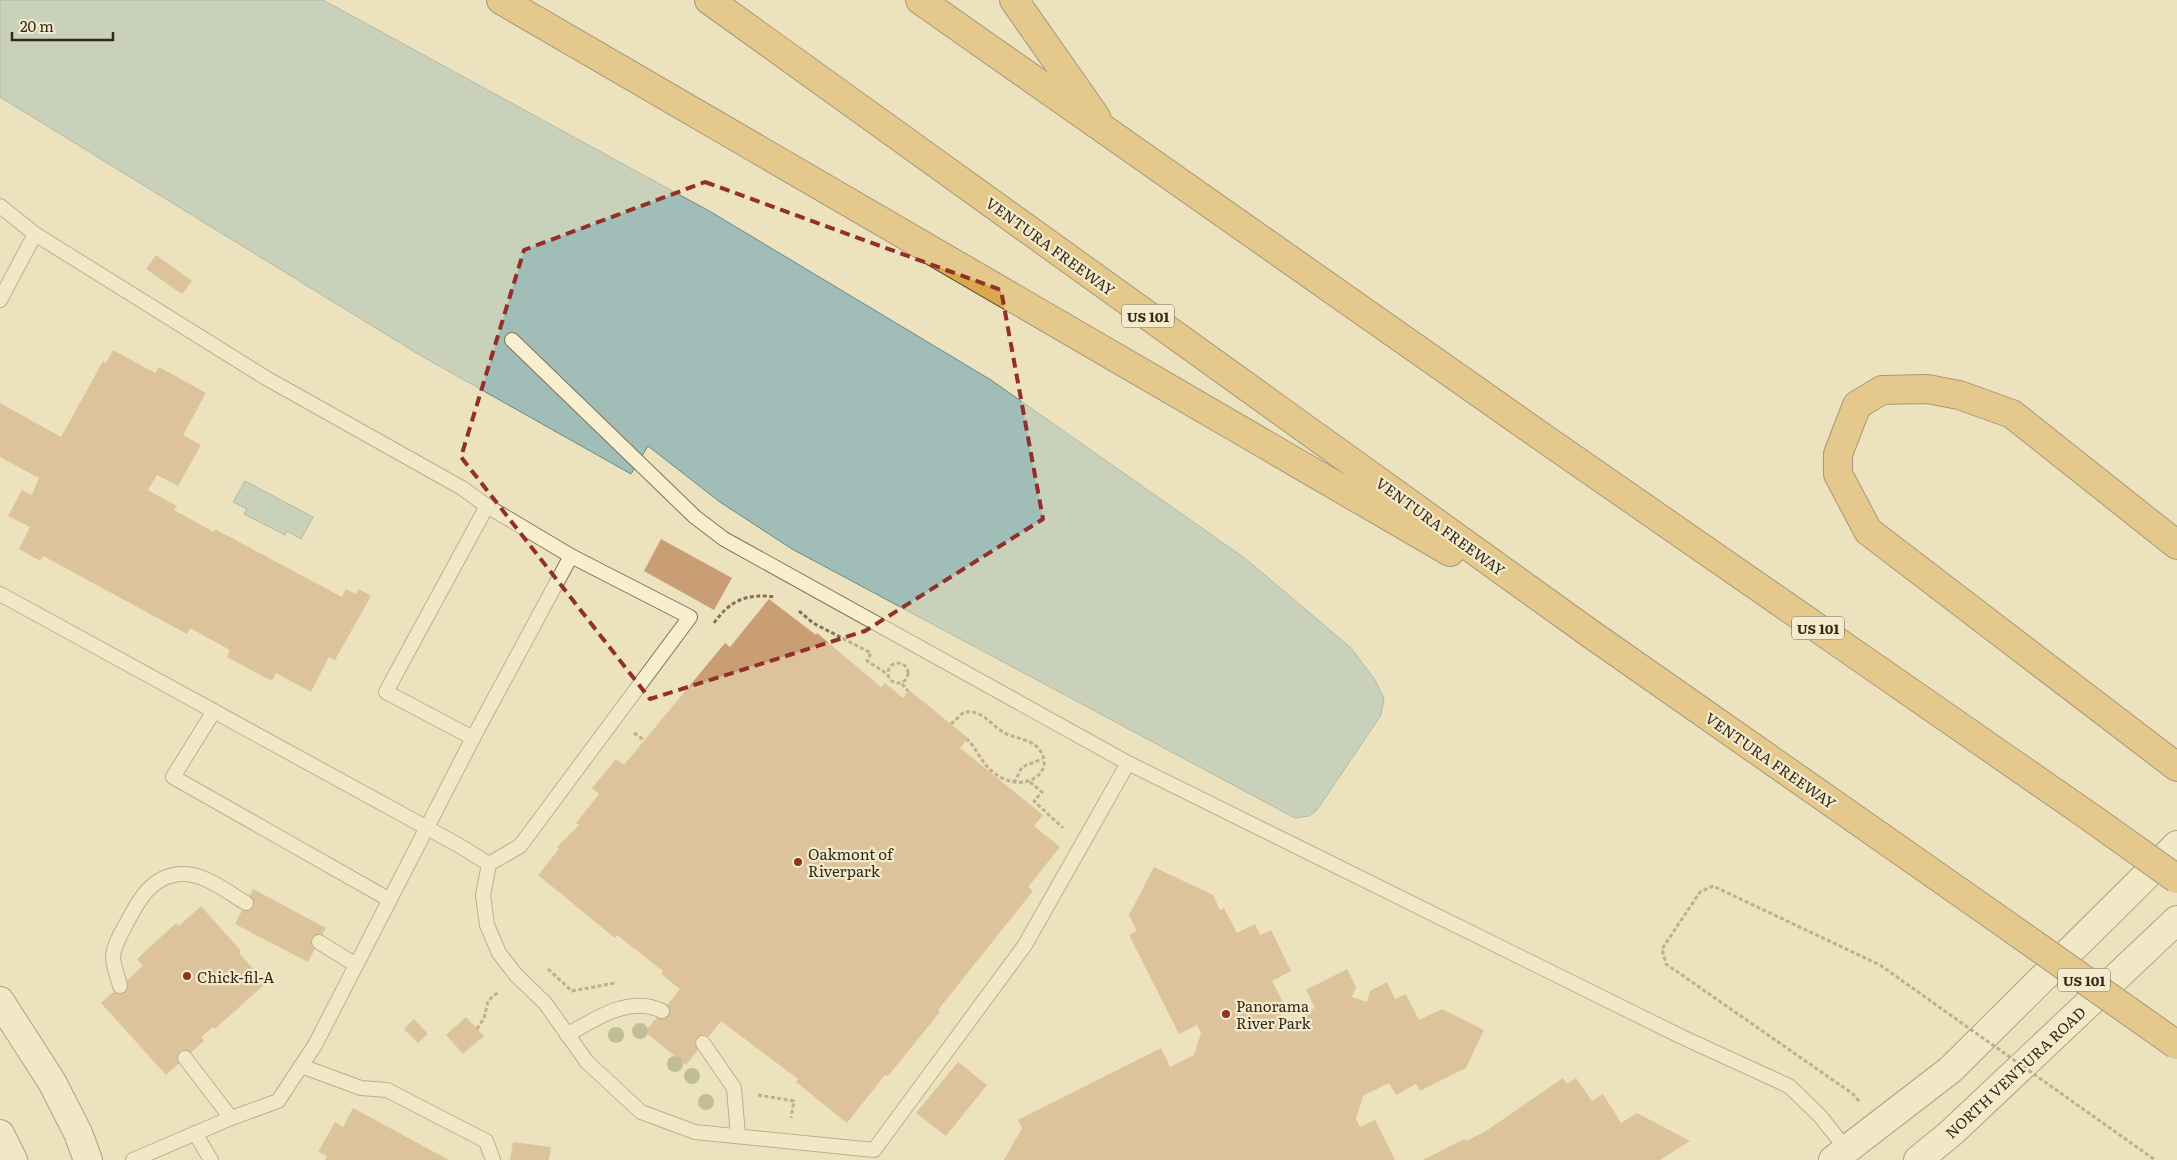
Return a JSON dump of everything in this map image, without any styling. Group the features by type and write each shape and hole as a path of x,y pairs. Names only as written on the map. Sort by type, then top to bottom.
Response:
{"highway":[{"path":"500,0 1588,632"},
{"name":"VENTURA FREEWAY","path":"709,0 1588,632 2177,1045"},
{"name":"US 101","path":"920,0 1107,133 2177,879"},
{"path":"1014,0 1107,133"},
{"path":"2167,759 1868,531 1838,474 1838,454 1857,405 1882,390 1927,389 1959,395 2012,414 2177,545"}],"main road":[{"path":"1840,1155 1883,1124 1950,1070 2177,845"},
{"name":"NORTH VENTURA ROAD","path":"1918,1160 1951,1133 2177,920"},
{"path":"0,1001 52,1082 78,1133 88,1160"},
{"path":"0,1134 13,1160"}],"lane":[{"path":"0,206 34,234 266,378 462,488 487,506 571,556 690,618 520,846 489,864 483,895 487,925 499,953 516,975 545,1003 586,1062 641,1112 695,1132 874,1150 1026,944 1128,763"},
{"path":"0,300 34,234"},
{"path":"512,340 695,517 724,539 1128,763 1682,1037 1789,1086 1820,1116 1840,1155"},
{"path":"473,738 386,692 487,506"},
{"path":"133,1160 231,1118 278,1101 315,1045 473,738 571,556"},
{"path":"0,594 489,864"},
{"path":"214,711 173,777 390,900"},
{"path":"120,986 113,957 114,946 140,897 154,883 170,876 183,874 201,876 246,903"},
{"path":"318,942 356,965"},
{"path":"567,1035 604,1013 622,1007 651,1006 662,1011"},
{"path":"703,1043 734,1088 738,1136"},
{"path":"185,1058 231,1118"},
{"path":"301,1066 361,1088 387,1090 486,1141 493,1160"},
{"path":"195,1133 211,1160"}],"path":[{"path":"712,626 726,607 750,596 776,597 782,600"},
{"path":"795,608 813,624 870,654 866,661 886,673 892,681 902,684 908,691"},
{"path":"886,673 888,667 892,664 902,663 906,666 909,676 902,684"},
{"path":"951,724 964,712 978,713 986,717 1002,732 1032,744 1042,754 1040,773 1030,782 1014,783 992,772 967,739"},
{"path":"640,725 634,733 644,740"},
{"path":"1014,783 1022,767 1042,759"},
{"path":"1030,782 1042,792 1034,801 1063,828 1085,838"},
{"path":"1883,1124 1853,1094 1666,964 1662,949 1700,892 1713,886 1880,965 2155,1160"},
{"path":"543,964 572,991 595,985 617,983"}],"highlighted area":[{"path":"705,182 1001,290 1043,519 865,631 650,699 461,457 524,250"}],"water":[{"path":"0,0 323,0 711,212 991,380 1246,559 1351,648 1375,680 1384,699 1381,715 1317,810 1309,816 1295,818 792,549 720,502 648,446 631,474 418,354 0,97"},
{"path":"245,481 313,517 301,539 287,531 285,535 244,514 247,509 233,502"}],"building":[{"path":"156,255 192,281 182,294 146,269"},
{"path":"113,350 155,373 159,367 206,393 183,435 201,445 178,486 157,475 148,490 177,506 174,510 214,532 215,529 342,597 346,589 356,594 359,589 371,596 335,660 329,657 311,692 276,673 272,681 227,657 230,650 190,628 187,634 43,556 40,561 19,549 30,527 8,516 22,490 32,495 39,478 0,457 0,403 61,437 103,361 106,363"},
{"path":"661,539 732,578 714,610 644,571"},
{"name":"Oakmont of Riverpark","path":"769,599 816,635 817,633 881,687 885,683 903,698 909,690 968,738 960,748 1043,815 1034,826 1060,847 1028,887 1033,891 938,1010 940,1012 888,1076 885,1075 847,1123 796,1082 798,1079 721,1021 686,1065 645,1032 680,989 661,974 663,971 617,935 615,938 538,875 559,849 557,847 579,825 576,823 599,794 592,788 616,759 624,765 725,643 730,647"},
{"name":"Panorama River Park","path":"1154,867 1213,895 1220,910 1224,908 1237,933 1255,924 1260,935 1271,930 1291,971 1272,981 1285,1006 1281,1016 1303,1024 1306,1012 1315,1008 1306,990 1347,969 1356,987 1352,997 1367,1002 1370,991 1387,982 1395,999 1406,994 1419,1020 1442,1009 1484,1030 1466,1068 1420,1091 1416,1084 1396,1095 1389,1083 1363,1096 1356,1119 1360,1127 1375,1120 1395,1160 1004,1160 1022,1128 1018,1120 1161,1048 1170,1067 1194,1055 1201,1033 1197,1025 1179,1034 1129,935 1137,931 1129,915"},
{"path":"253,889 326,928 308,962 235,924"},
{"path":"201,906 241,951 239,953 266,983 215,1029 213,1027 201,1037 204,1041 166,1075 101,1003 143,966 137,959 176,923 179,926"},
{"path":"466,1017 484,1036 463,1054 446,1035"},
{"path":"414,1019 428,1034 418,1043 404,1029"},
{"path":"958,1062 987,1085 946,1136 916,1113"},
{"path":"1563,1078 1567,1084 1576,1078 1592,1101 1603,1094 1621,1123 1637,1113 1690,1141 1660,1160 1423,1160 1464,1139 1466,1141 1486,1131"},
{"path":"353,1108 449,1160 325,1160 327,1156 318,1152 335,1122 343,1127"},
{"path":"513,1142 551,1147 549,1160 510,1160"}],"place":[{"name":"Oakmont of Riverpark","path":"798,862"},
{"name":"Chick-fil-A","path":"187,976"},
{"name":"Panorama River Park","path":"1226,1014"}]}
